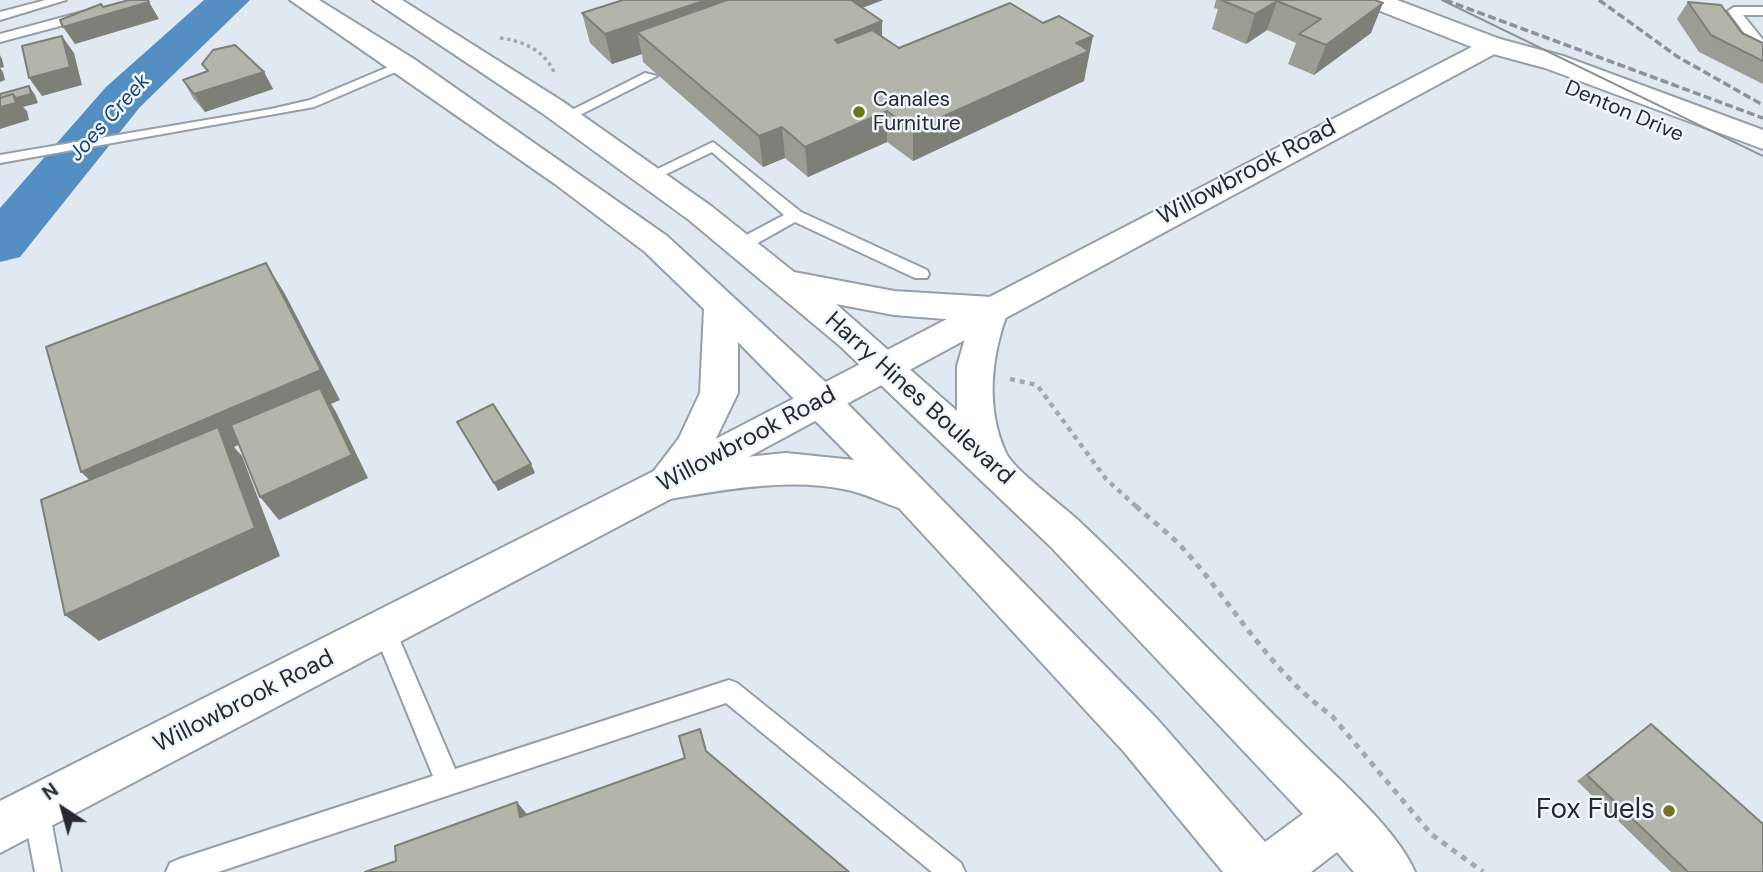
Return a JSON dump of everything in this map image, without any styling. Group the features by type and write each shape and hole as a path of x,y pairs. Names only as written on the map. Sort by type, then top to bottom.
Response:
{"main road":[{"path":"302,0 405,65 566,177 656,244 821,400 1140,736 1257,872"},
{"name":"Harry Hines Boulevard","path":"385,0 565,117 780,275 884,366 1065,534 1340,817 1389,872"},
{"name":"Denton Drive","path":"1374,0 1491,45 1553,62 1763,140"},
{"path":"405,65 453,44"},
{"name":"Denton Drive","path":"1491,45 1556,83 1763,168"},
{"name":"Willowbrook Road","path":"18,819 664,484 1491,45"},
{"path":"780,275 855,299 893,305 992,309 981,332 973,404 978,433 991,465"},
{"path":"664,484 694,447 719,393 721,306"},
{"path":"664,484 772,468 837,471 889,485 916,500"},
{"path":"1269,872 1340,817"}],"lane":[{"path":"0,16 60,0"},
{"path":"0,38 102,11"},
{"path":"1763,11 1734,11 1763,49"},
{"path":"6,157 314,103 405,65"},
{"path":"565,117 650,76"},
{"path":"649,177 713,146 795,216 921,274"},
{"path":"741,245 795,216"},
{"path":"384,629 449,784"},
{"path":"179,872 729,691 952,872"},
{"path":"18,819 48,872"}],"path":[{"path":"999,377 1037,385 1106,480 1187,552 1225,605 1262,649 1314,703 1332,716 1431,834 1483,872"}],"building":[{"path":"129,0 149,2 63,27 60,20 101,4 103,7"},
{"path":"623,0 706,0 605,34 582,13"},
{"name":"Canales Furniture","path":"727,0 851,0 882,21 835,40 838,43 872,30 899,48 1010,3 1043,23 1059,16 1093,36 1076,43 1089,51 913,130 887,111 805,147 782,127 759,136 637,32"},
{"path":"1221,0 1375,0 1383,3 1326,45 1299,34 1321,19 1277,1 1255,14"},
{"path":"1688,2 1721,5 1742,33 1763,43 1763,61 1711,35"},
{"path":"62,36 70,67 29,78 22,46"},
{"path":"235,45 264,72 194,94 183,80 208,71 202,64 213,50"},
{"path":"29,86 31,94 16,98 13,94 0,98 0,94"},
{"path":"13,94 16,103 0,107 0,98"},
{"path":"266,263 321,370 81,472 46,347"},
{"path":"320,388 352,455 260,497 231,425"},
{"path":"493,404 531,464 494,483 457,422"},
{"path":"218,427 255,528 65,615 41,500"},
{"name":"Fox Fuels","path":"1651,724 1763,824 1763,872 1688,872 1587,775"},
{"path":"700,729 706,751 849,872 365,872 396,861 395,846 517,802 520,817 685,758 679,736"}],"waterway":[{"name":"Joes Creek","path":"0,244 123,97 229,0"}],"tram line":[{"path":"1442,0 1763,156"}],"railway":[{"path":"1445,0 1763,118"},
{"path":"1599,0 1678,57 1763,105"}],"place":[{"name":"Canales Furniture","path":"859,112"},
{"name":"Fox Fuels","path":"1669,811"}]}
